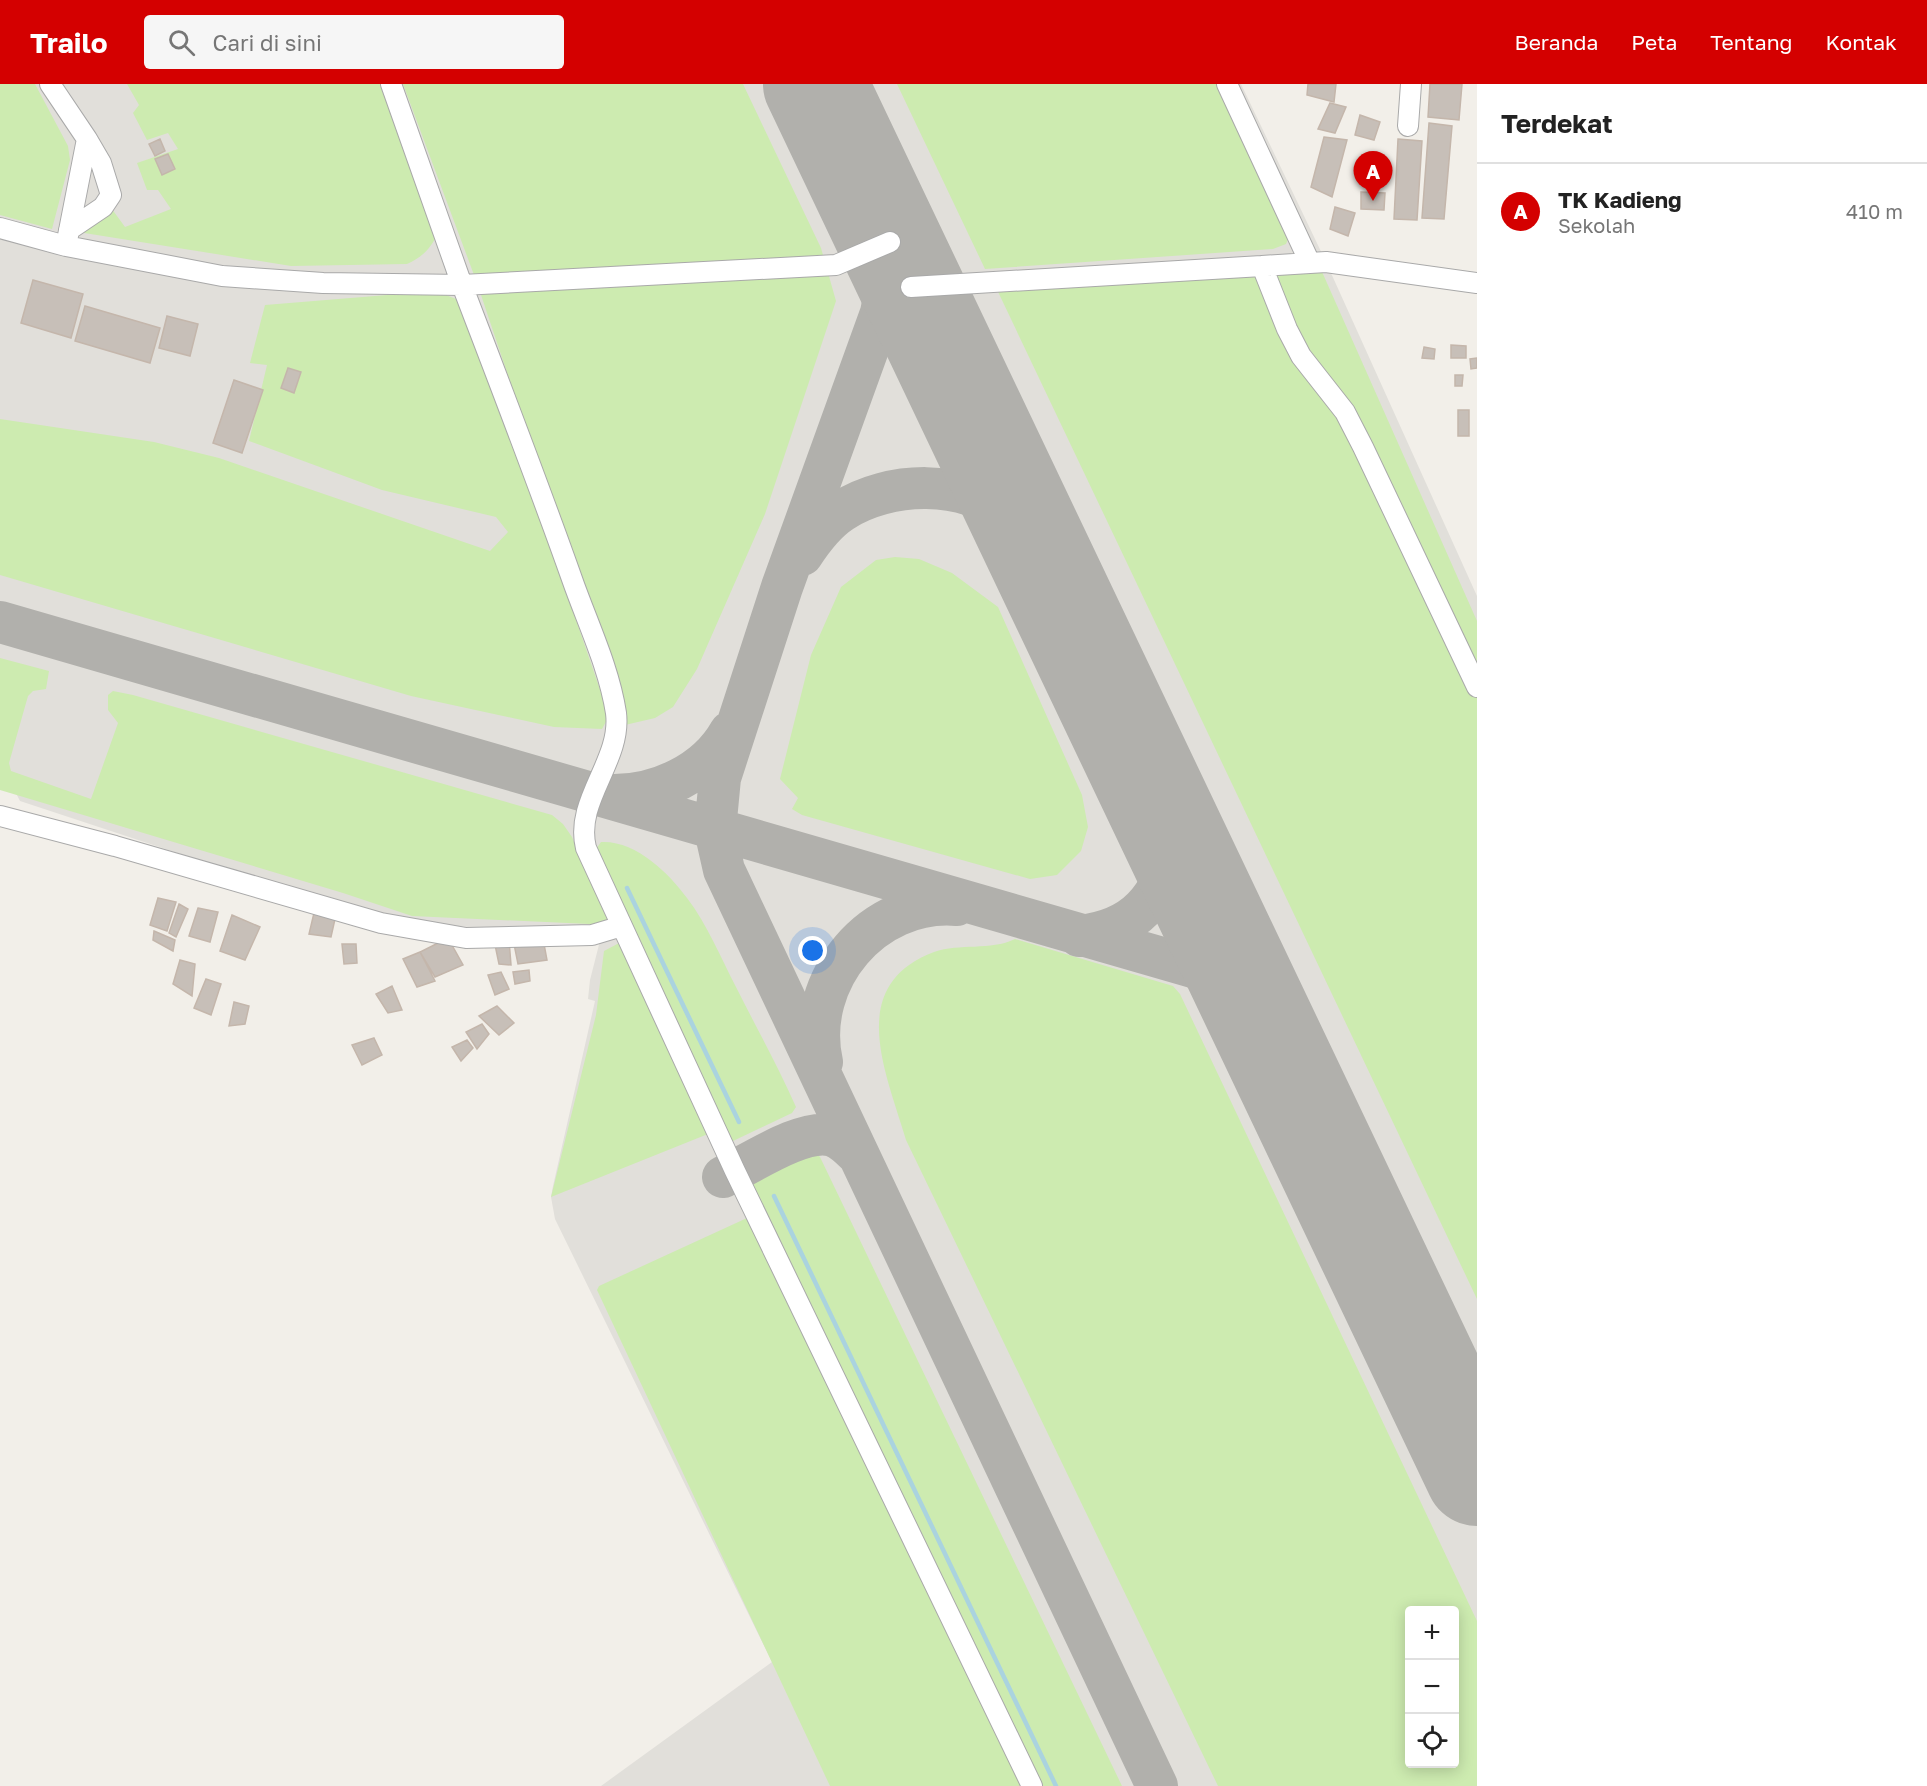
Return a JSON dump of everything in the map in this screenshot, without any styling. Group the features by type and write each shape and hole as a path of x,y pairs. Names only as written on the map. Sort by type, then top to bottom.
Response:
{"street":[{"path":"50,84 101,162 111,195 103,207 68,238"},
{"path":"392,84 462,285 547,508 602,663 615,711 617,726 610,754 587,811 583,837 735,1171 1032,1786"},
{"path":"1227,84 1310,263"},
{"path":"1408,126 1411,84"},
{"path":"68,238 87,139"},
{"path":"0,228 68,238 222,276 323,283 462,285 836,265 890,242"},
{"path":"911,287 1310,263 1359,266 1477,283"},
{"path":"1262,266 1287,329 1301,356 1345,412 1363,447 1477,687"},
{"path":"0,816 116,846 381,924 466,938 592,935 622,926"}],"shaded area":[{"path":"0,84 1241,84 1326,262 1477,596 1477,1786 601,1786 772,1662 555,1219 551,1197 595,1001 588,999 590,980 603,929 487,928 408,923 226,869 20,801 0,762"}],"green space":[{"path":"0,84 35,84 68,146 70,160 52,229 0,215"},
{"path":"127,84 390,84 439,231 426,251 407,264 291,266 78,232 109,205 125,227 171,209 158,190 147,190 137,163 178,149 168,133 147,140 133,113 139,105"},
{"path":"403,84 743,84 821,248 836,301 765,514 697,669 673,707 655,718 625,725 477,283"},
{"path":"897,84 1234,84 1289,237 1286,244 1273,249 985,269"},
{"path":"1315,256 1477,621 1477,1299 990,275"},
{"path":"436,291 456,299 470,312 605,704 608,718 602,729 554,727 411,696 0,575 0,419 154,442 219,458 490,551 508,532 496,517 382,490 249,441 267,365 250,363 265,305"},
{"path":"895,557 919,559 952,573 998,607 1082,795 1088,827 1081,851 1057,875 1030,879 802,815 792,809 798,798 780,779 811,655 841,587 876,560"},
{"path":"0,658 49,671 46,689 33,691 28,696 9,763 11,771 91,799 118,723 108,710 108,695 113,691 133,695 552,815 563,824 572,837 611,925 412,916 343,893 0,790"},
{"path":"601,842 626,846 638,852 661,869 680,888 713,941 789,1092 796,1107 792,1113 733,1141 728,1136 596,849"},
{"path":"1015,939 1173,986 1180,994 1477,1621 1477,1786 1218,1786 906,1140 890,1088 879,1034 881,1009 889,986 906,967 934,952 944,949 995,945"},
{"path":"621,942 708,1134 551,1197 596,1015 604,951"},
{"path":"805,1152 815,1152 820,1157 1122,1786 1040,1786 751,1185 756,1175"},
{"path":"747,1218 1024,1786 830,1786 597,1290 599,1286"}],"building":[{"path":"1308,84 1336,84 1334,102 1307,95"},
{"path":"1430,84 1462,84 1459,120 1428,117"},
{"path":"1330,103 1346,107 1335,133 1318,129"},
{"path":"1360,115 1380,122 1374,140 1355,135"},
{"path":"1429,123 1452,126 1444,219 1422,218"},
{"path":"1324,137 1347,140 1332,197 1311,187"},
{"path":"160,139 165,151 155,156 149,144"},
{"path":"1398,139 1422,141 1417,220 1394,219"},
{"path":"168,154 175,169 162,175 155,159"},
{"path":"1361,192 1385,193 1384,210 1361,209"},
{"path":"1335,207 1355,213 1348,236 1330,229"},
{"path":"33,280 83,294 71,338 21,323"},
{"path":"85,306 160,328 150,363 75,341"},
{"path":"167,316 198,324 190,356 159,348"},
{"path":"1451,345 1466,346 1466,358 1451,358"},
{"path":"1424,347 1435,349 1434,359 1422,358"},
{"path":"1477,358 1477,368 1471,369 1470,359"},
{"path":"288,368 301,372 294,393 281,388"},
{"path":"1455,375 1463,375 1462,386 1455,386"},
{"path":"234,380 263,390 242,453 213,443"},
{"path":"1458,410 1469,410 1469,436 1458,436"},
{"path":"158,898 176,902 167,931 150,925"},
{"path":"179,904 188,909 176,937 169,933"},
{"path":"198,908 218,912 210,942 189,936"},
{"path":"314,913 335,919 331,937 309,934"},
{"path":"232,915 260,927 245,960 220,951"},
{"path":"154,931 175,940 173,951 153,940"},
{"path":"448,938 463,965 435,977 420,952"},
{"path":"494,940 509,940 511,965 499,964"},
{"path":"342,944 356,944 357,963 344,964"},
{"path":"514,944 544,944 547,960 518,964"},
{"path":"420,952 435,981 417,987 403,959"},
{"path":"180,960 195,964 192,996 173,984"},
{"path":"529,970 530,981 515,984 513,972"},
{"path":"501,972 509,989 495,995 488,975"},
{"path":"206,979 221,984 211,1015 194,1008"},
{"path":"392,986 402,1010 388,1013 376,994"},
{"path":"234,1002 249,1006 245,1024 229,1026"},
{"path":"497,1006 514,1023 499,1035 479,1016"},
{"path":"482,1024 489,1034 477,1049 466,1032"},
{"path":"374,1038 382,1055 362,1065 352,1045"},
{"path":"467,1040 473,1048 461,1061 452,1047"}],"waterway":[{"path":"627,888 739,1122"},
{"path":"774,1196 1056,1786"}],"taxiway":[{"path":"890,242 888,275 881,313 782,587 720,778 715,830 724,870 1157,1786"},
{"path":"802,555 810,542 830,520 842,511 882,494 904,489 927,488 971,495 990,504 1012,521 1036,548"},
{"path":"0,622 1193,967 1230,986 1259,1016"},
{"path":"611,795 646,791 679,779 708,759 730,732"},
{"path":"1079,936 1099,933 1131,919 1153,896 1178,846"},
{"path":"822,1062 819,1031 824,1002 835,974 851,950 873,930 898,915 926,906 957,905"},
{"path":"723,1177 777,1148 807,1137 833,1136 859,1156"}],"runway":[{"path":"815,84 1477,1474"}],"place":[{"name":"TK Kadieng","path":"1373,201"}]}
